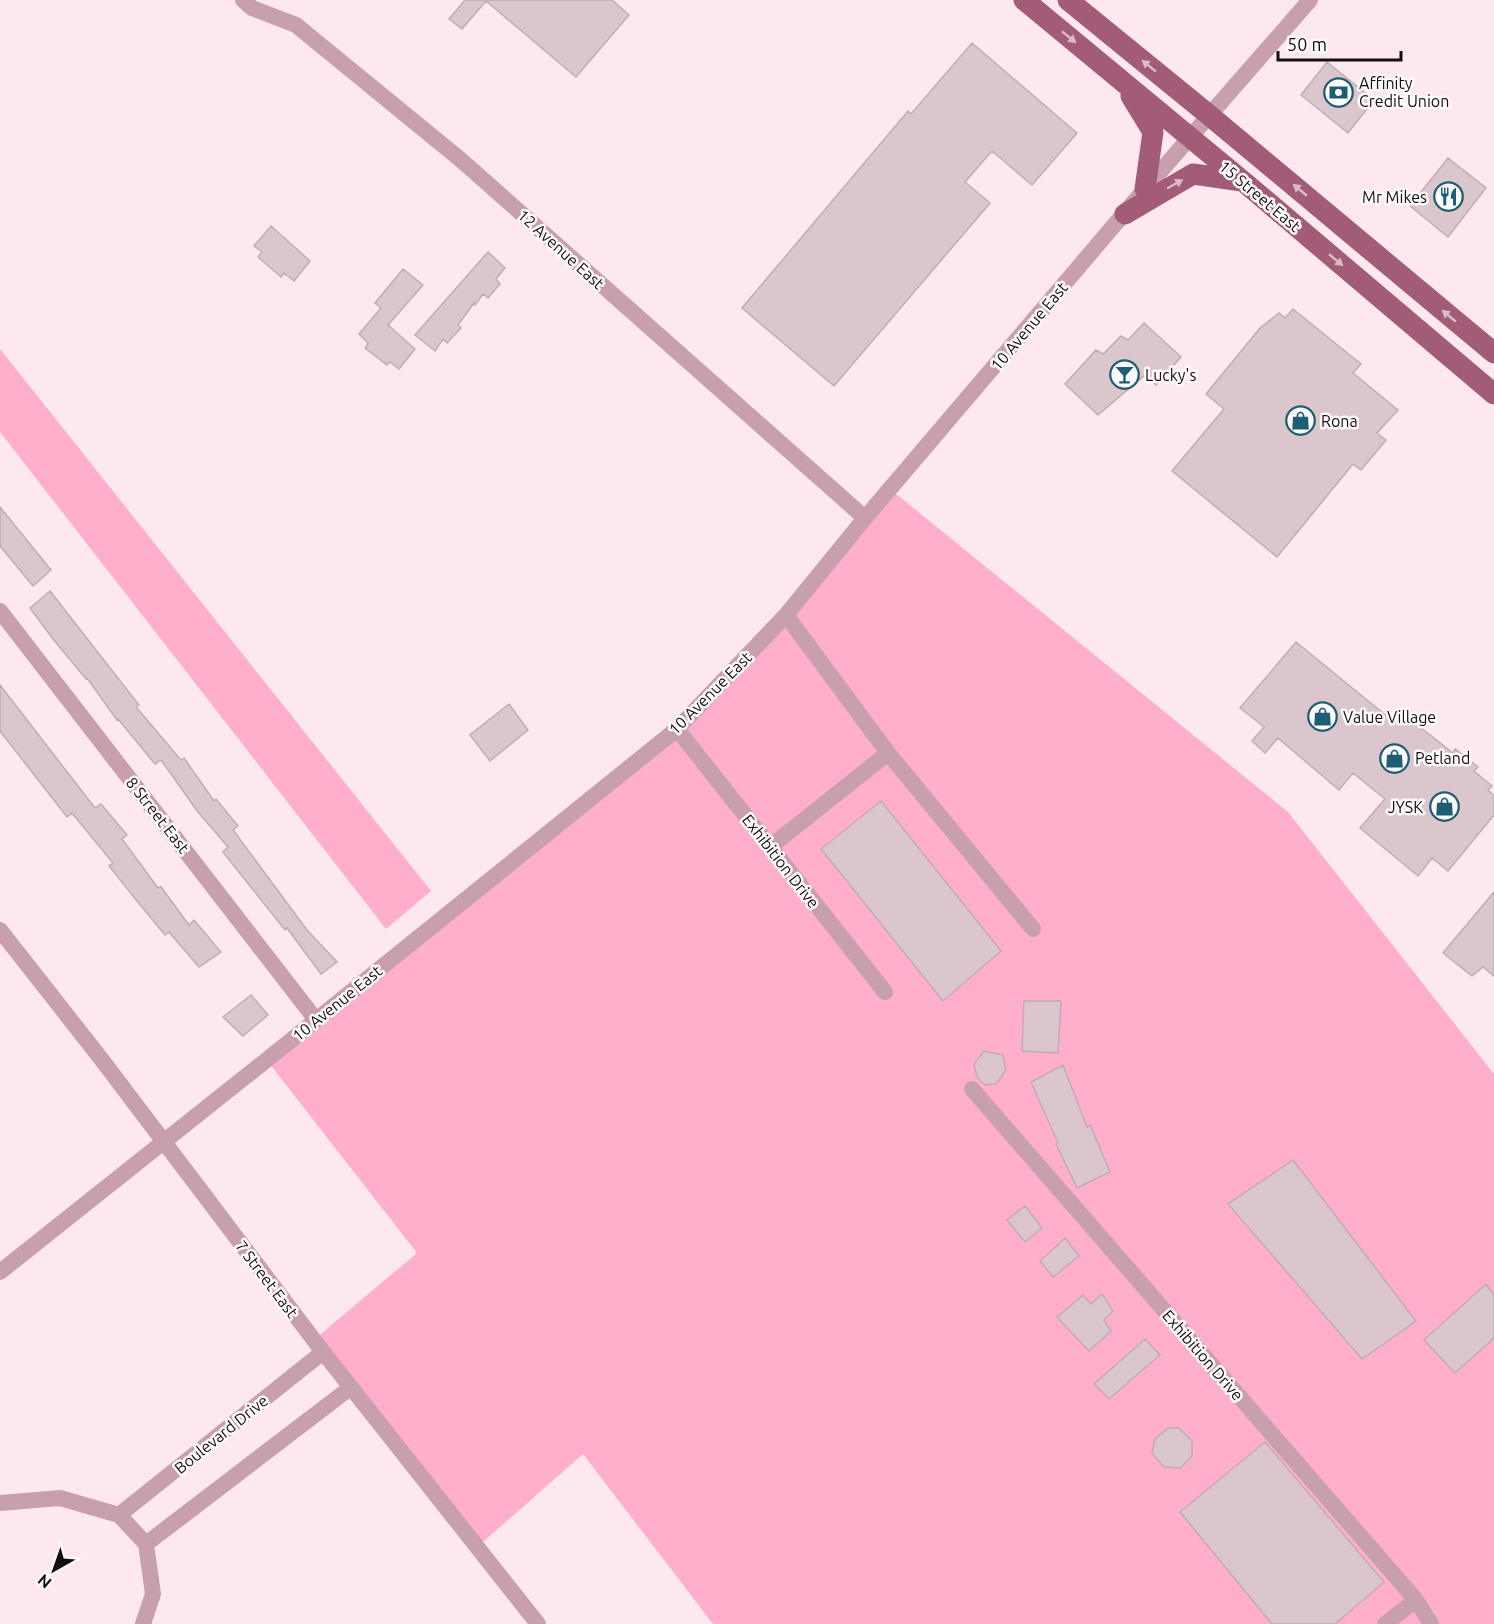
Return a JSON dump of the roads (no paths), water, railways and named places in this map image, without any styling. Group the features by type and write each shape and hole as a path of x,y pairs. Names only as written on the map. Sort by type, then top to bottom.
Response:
{"main road":[{"name":"15 Street East","path":"1024,0 1244,182 1494,394"},
{"name":"15 Street East","path":"1068,0 1494,353"},
{"path":"1119,78 1153,132 1145,189"},
{"path":"1125,214 1192,174 1244,182"}],"street":[{"name":"12 Avenue East","path":"243,0 252,8 296,25 461,160 865,518"},
{"name":"10 Avenue East","path":"0,1272 677,729 786,615 865,518 1145,189 1310,0"},
{"name":"8 Street East","path":"0,611 316,1020"},
{"path":"786,615 888,753 1033,929"},
{"name":"Exhibition Drive","path":"677,729 885,992"},
{"path":"770,847 888,753"},
{"name":"7 Street East","path":"0,930 102,1060 350,1388 538,1624"},
{"name":"Exhibition Drive","path":"972,1089 1416,1599 1431,1624"},
{"name":"Boulevard Drive","path":"119,1515 323,1352"},
{"path":"146,1544 350,1388"},
{"path":"0,1503 60,1498 119,1515 146,1544 153,1594 143,1624"},
{"path":"1385,1624 1416,1599"}],"place":[{"name":"Affinity Credit Union","path":"1338,92"},
{"name":"Mr Mikes","path":"1448,197"},
{"name":"Lucky's","path":"1124,375"},
{"name":"Rona","path":"1300,421"},
{"name":"Value Village","path":"1322,717"},
{"name":"Petland","path":"1394,758"},
{"name":"JYSK","path":"1444,807"}]}
